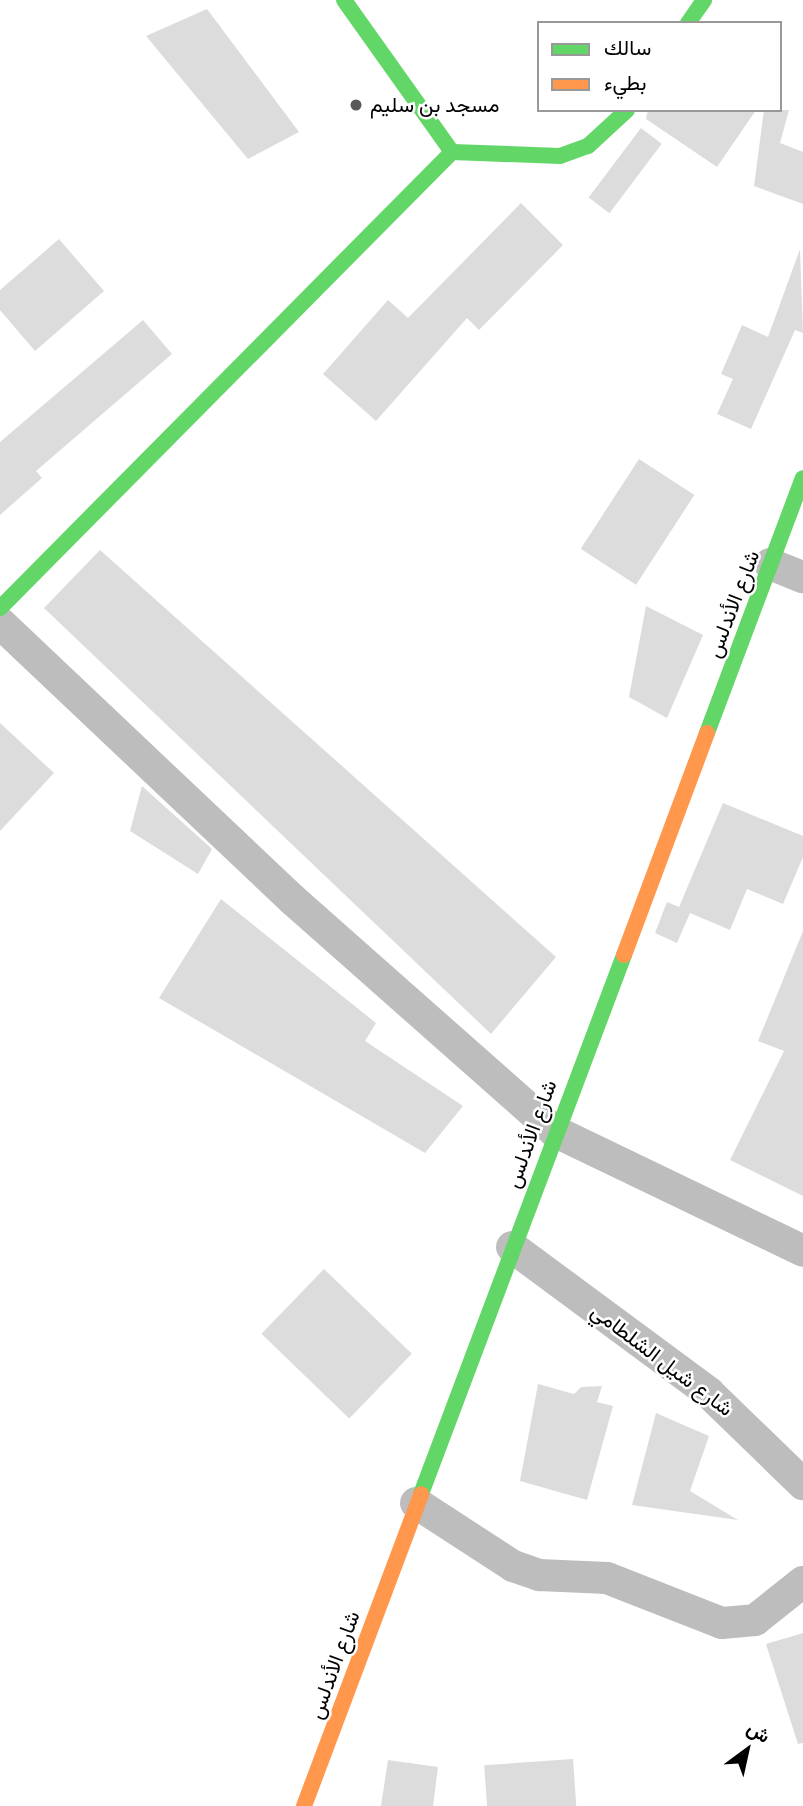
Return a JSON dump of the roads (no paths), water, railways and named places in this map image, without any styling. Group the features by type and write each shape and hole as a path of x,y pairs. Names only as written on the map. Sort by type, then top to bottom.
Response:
{"main road":[{"path":"344,0 452,152"},
{"path":"689,21 704,0"},
{"path":"0,608 452,152 560,156 589,146 624,112"},
{"name":"شارع الأندلس","path":"304,1806 554,1131 803,478"}],"street":[{"path":"770,564 803,577"},
{"path":"0,623 293,900 554,1131 803,1251"},
{"name":"شارع شيل الشلطامي","path":"512,1247 709,1393 803,1484"},
{"path":"416,1503 513,1566 539,1575 607,1578 722,1623 755,1620 803,1583"}],"place":[{"name":"مسجد بن سليم","path":"356,105"}]}
